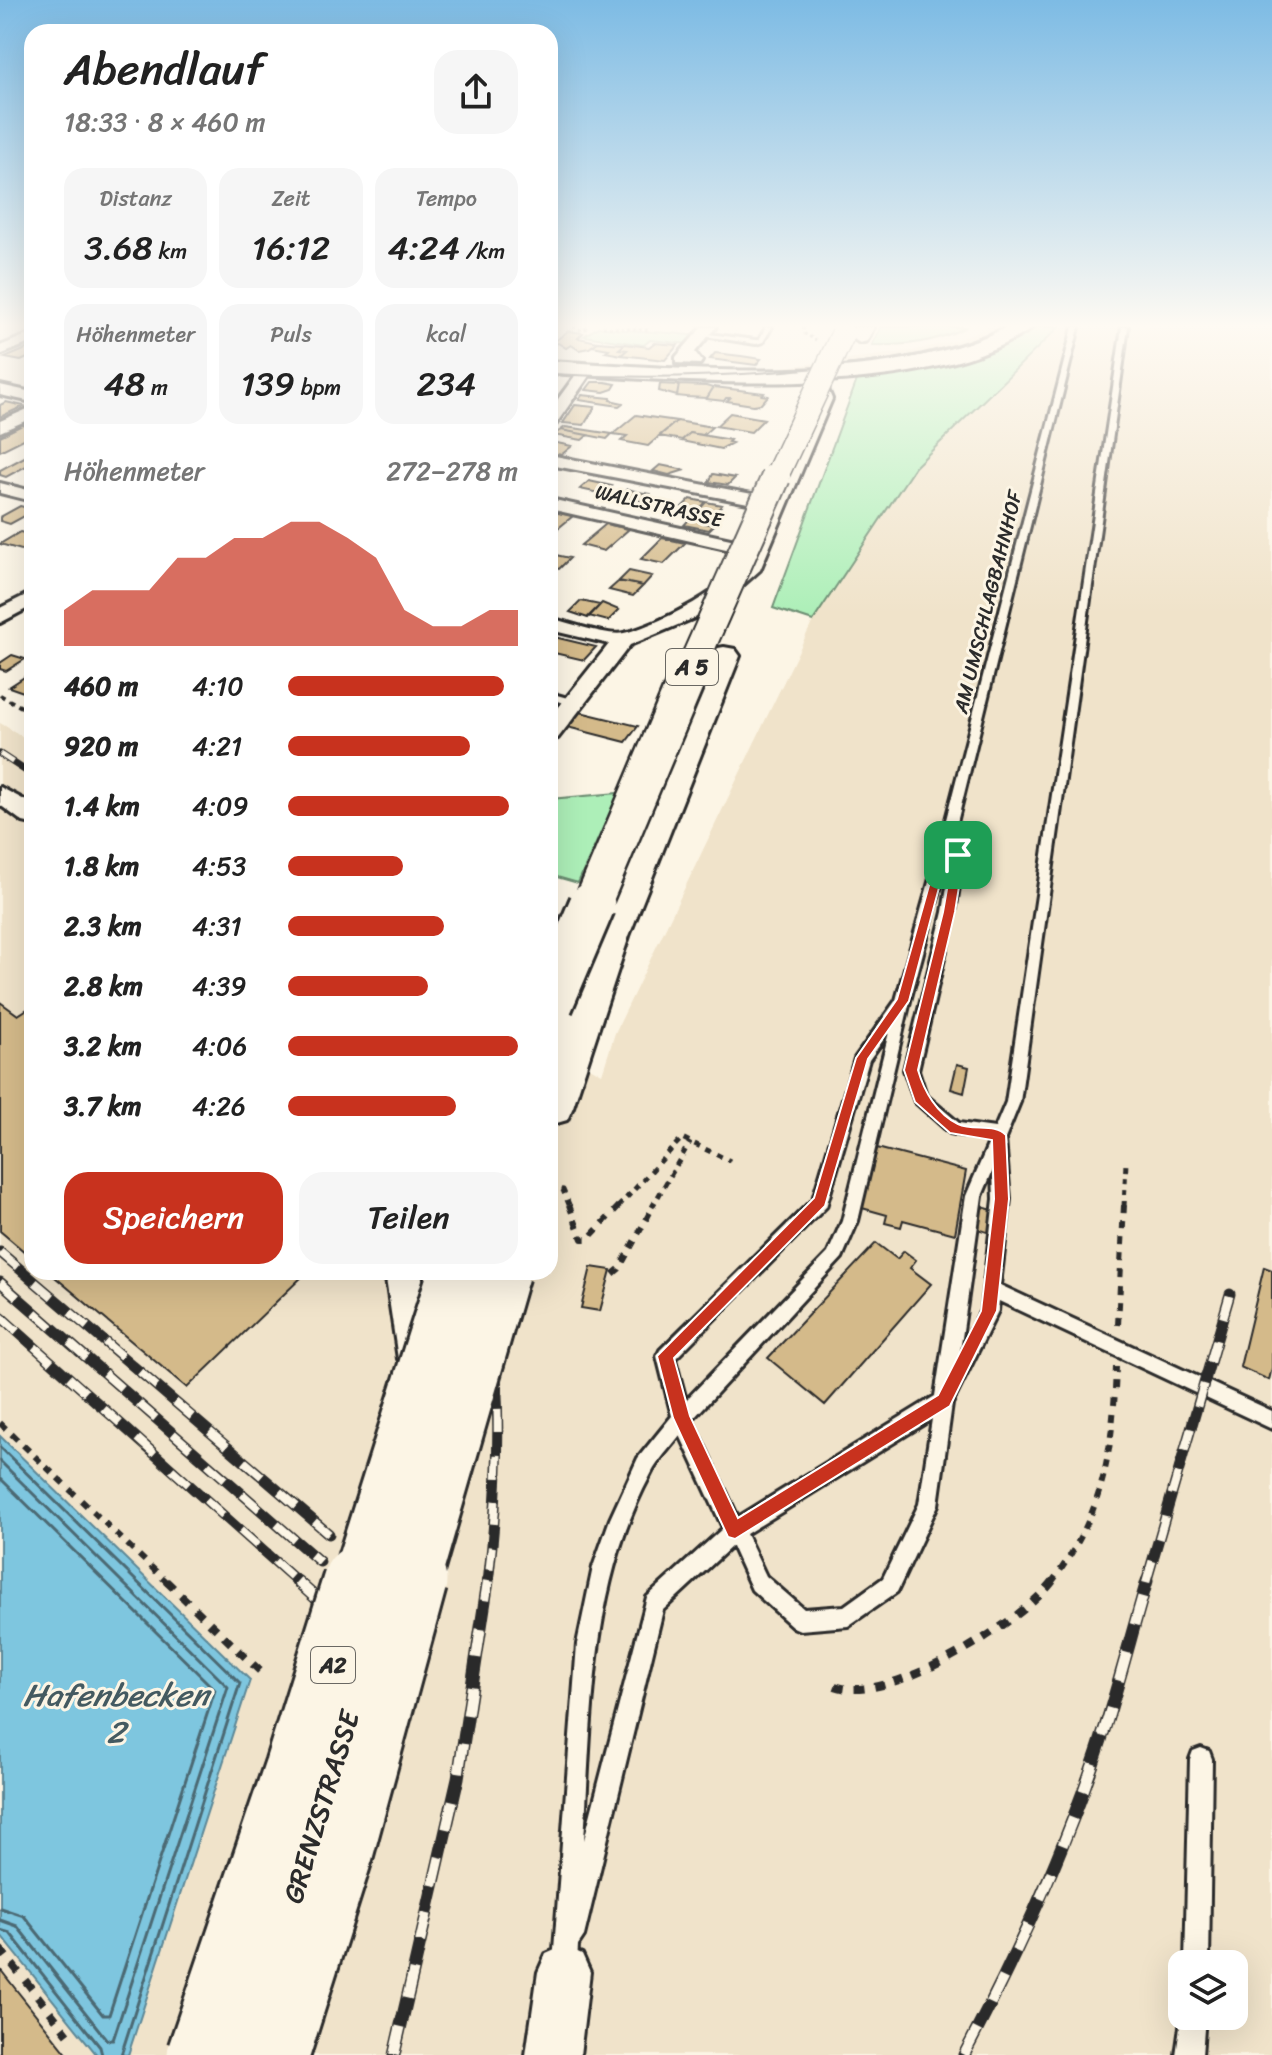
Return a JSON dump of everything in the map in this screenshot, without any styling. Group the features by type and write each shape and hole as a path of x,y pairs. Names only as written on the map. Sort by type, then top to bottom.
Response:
{"highway":[{"name":"A 5","path":"560,1023 733,570 807,423"},
{"name":"A 5","path":"560,1023 724,656 817,423"},
{"name":"A2","path":"203,2055 300,1769 454,1280"},
{"name":"A2","path":"273,2055 338,1850 436,1491 499,1280"}],"street":[{"path":"558,723 623,641 709,605 753,566 814,423"},
{"path":"558,462 779,504"},
{"path":"0,488 24,494"},
{"name":"WALLSTRASSE","path":"558,506 759,551"},
{"path":"0,617 24,603"},
{"path":"558,626 623,641"},
{"path":"0,794 24,810"},
{"name":"GRENZSTRASSE","path":"240,2055 280,1940 407,1511 416,1466 418,1394 417,1346 405,1280"},
{"path":"553,2055 564,1972"}],"lane":[{"name":"AM UMSCHLAGBAHNHOF","path":"564,1972 575,1768 587,1644 595,1600 617,1526 645,1465 682,1418 834,1258 850,1221 903,1001 1052,423"},
{"path":"903,1001 862,1058 820,1202 666,1356 682,1418 759,1583 800,1620 848,1616 890,1585 928,1505 974,1196 1013,1102 1111,423"},
{"path":"558,698 574,703"},
{"path":"947,839 958,855 956,869 949,912 911,1070 920,1098 955,1129 999,1135"},
{"path":"564,1972 654,1604 735,1530 944,1401 989,1311 1002,1199 999,1135"},
{"path":"991,1289 1272,1420"},
{"path":"1197,1950 1201,1759"},
{"path":"1189,2055 1192,2030"}],"path":[{"path":"0,695 24,708"},
{"path":"558,1188 563,1190 573,1209 577,1234 582,1239 588,1239 682,1138 730,1161"},
{"path":"613,1274 619,1269 690,1142"},
{"path":"835,1686 849,1692 861,1691 926,1669 1011,1619 1031,1605 1052,1583 1081,1539 1114,1430 1126,1162"},
{"path":"0,1423 262,1673"},
{"path":"0,1949 68,2034"}],"shaded area":[{"path":"960,423 1272,423 1272,2055 0,2055 0,723 24,737 24,1280 558,1280 558,1049 602,1074 615,1033 813,621 915,467"}],"green space":[{"path":"841,423 960,423 915,467 813,621 773,608"},
{"path":"619,793 578,883 558,877 558,798"}],"water":[{"name":"Hafenbecken 2","path":"0,1436 250,1680 128,2055 97,2055 0,1934"}],"building":[{"path":"626,423 675,423 648,446 621,441 627,436 613,434"},
{"path":"675,423 712,427 703,435 690,433 682,440 659,436"},
{"path":"719,423 760,423 751,432 716,426"},
{"path":"24,425 24,439 0,451 0,436"},
{"path":"565,427 612,434 607,439 561,430"},
{"path":"558,432 588,435 582,440 558,436"},
{"path":"690,433 730,440 728,442 732,443 721,449 681,441"},
{"path":"558,443 572,446 558,454"},
{"path":"24,457 24,467 6,477 0,475 0,470"},
{"path":"660,465 685,470 669,475 653,471"},
{"path":"713,474 735,478 728,485 709,482"},
{"path":"589,481 612,486 603,494 580,489"},
{"path":"628,489 650,494 642,501 619,497"},
{"path":"690,499 706,502 697,512 682,507"},
{"path":"706,502 722,505 714,514 697,512"},
{"path":"20,506 24,507 24,516 10,524 0,521 0,517"},
{"path":"558,513 573,516 558,528"},
{"path":"694,514 708,517 704,523 714,525 709,530 684,525"},
{"path":"606,524 629,529 604,551 581,545"},
{"path":"20,532 24,533 24,551 0,544"},
{"path":"662,538 685,543 664,564 641,559"},
{"path":"558,555 570,558 559,569"},
{"path":"629,571 652,576 643,586 619,581"},
{"path":"619,581 643,586 633,596 609,590"},
{"path":"581,601 600,605 588,618 570,612"},
{"path":"602,603 619,610 608,621 589,616"},
{"path":"558,638 596,647 584,660 558,654"},
{"path":"12,655 24,659 6,671 0,669 0,663"},
{"path":"24,677 24,692 9,687"},
{"path":"580,712 638,726 626,742 567,727"},
{"path":"0,1002 18,1015 24,1011 24,1251 0,1231"},
{"path":"957,1064 969,1067 964,1093 951,1089"},
{"path":"877,1148 966,1171 955,1234 903,1220 901,1227 885,1223 887,1215 862,1208"},
{"path":"978,1206 993,1210 990,1233 975,1228"},
{"path":"876,1243 897,1259 904,1251 916,1260 910,1268 931,1284 825,1405 768,1358"},
{"path":"591,1267 611,1270 600,1311 581,1308"},
{"path":"1264,1267 1272,1270 1272,1368 1269,1380 1240,1367"},
{"path":"59,1280 299,1280 187,1388"},
{"path":"0,1969 14,1987 68,2055 0,2055"}],"railway":[{"path":"0,754 24,770"},
{"path":"0,1252 24,1273"},
{"path":"33,1280 329,1534"},
{"path":"483,1280 494,1349 498,1427 488,1583"},
{"path":"0,1282 320,1562"},
{"path":"1146,1583 1230,1294"},
{"path":"0,1316 299,1583"},
{"path":"297,1581 319,1601"},
{"path":"394,2055 458,1778 488,1581"},
{"path":"964,2055 1034,1912 1065,1839 1108,1719 1147,1581"}],"route":[{"path":"947,839 958,855 949,912 911,1070 920,1098 955,1129 999,1135 1002,1199 989,1311 944,1401 735,1530 682,1418 666,1356 820,1202 862,1058 903,1001 947,839"}]}
